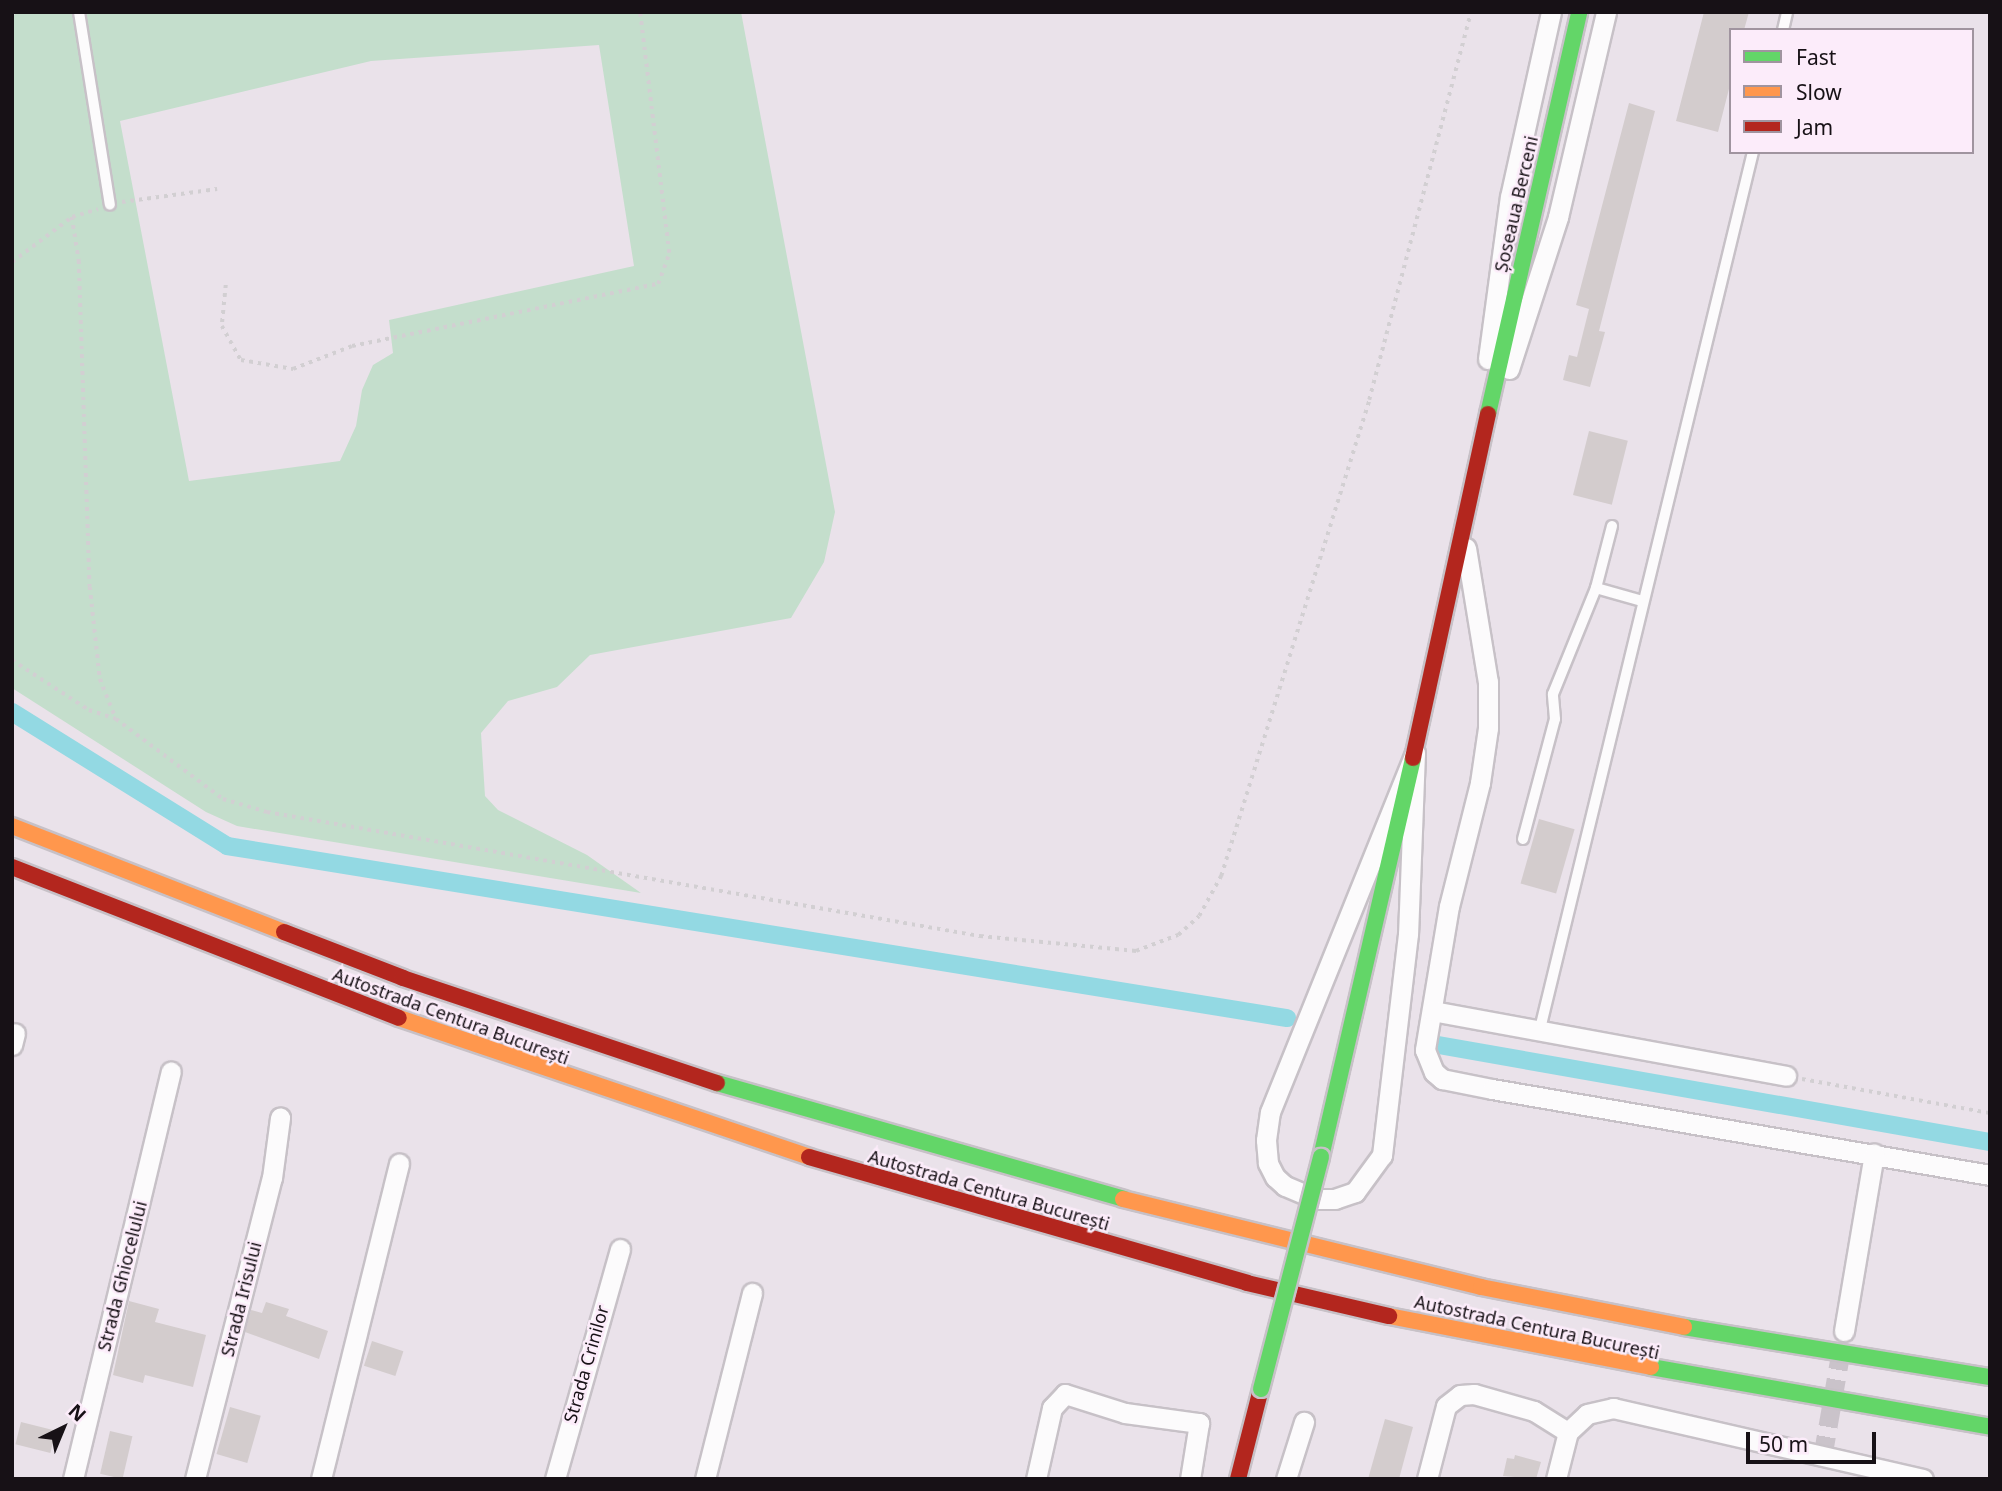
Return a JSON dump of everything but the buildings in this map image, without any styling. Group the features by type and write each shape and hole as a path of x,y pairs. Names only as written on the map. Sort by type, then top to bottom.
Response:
{"main road":[{"name":"Șoseaua Berceni","path":"1238,1479 1321,1157 1415,753 1464,539 1490,404 1579,12"},
{"name":"Autostrada Centura București","path":"12,826 403,978 685,1073 934,1148 1258,1236 1481,1287 1990,1377"},
{"name":"Autostrada Centura București","path":"12,867 246,962 451,1038 934,1196 1247,1283 1471,1335 1990,1427"}],"street":[{"path":"1490,404 1486,374 1510,198 1551,12"},
{"path":"1490,404 1507,378 1548,254 1606,12"},
{"path":"1464,539 1488,682 1488,729 1480,783 1449,906 1425,1050 1441,1079 1990,1175"},
{"path":"1415,753 1408,934 1382,1155 1355,1192 1335,1199 1316,1199 1285,1186 1275,1177 1266,1140 1270,1112 1415,753"},
{"path":"1433,1011 1539,1033 1786,1076"},
{"name":"Strada Ghiocelului","path":"73,1479 171,1072"},
{"name":"Strada Irisului","path":"195,1479 272,1178 280,1118"},
{"path":"1844,1331 1874,1154"},
{"path":"321,1479 399,1163"},
{"name":"Strada Crinilor","path":"555,1479 620,1249"},
{"path":"705,1479 752,1293"},
{"path":"1036,1479 1052,1408 1065,1394 1125,1413 1199,1423 1190,1479"},
{"path":"1427,1479 1446,1406 1453,1398 1474,1394 1534,1411 1568,1432"},
{"path":"1556,1479 1568,1432 1587,1413 1613,1408 1923,1479"},
{"path":"1286,1479 1304,1422"}],"lane":[{"path":"79,12 110,205"},
{"path":"1539,1033 1753,154"},
{"path":"1523,839 1555,719 1553,694 1596,587 1612,526"},
{"path":"1596,587 1642,601"}],"path":[{"path":"226,285 222,326 241,360 293,369 352,346 658,285 669,253 640,12"},
{"path":"12,660 89,710 116,719 223,799 267,812 979,936 1136,951 1178,935 1199,916 1221,876 1369,400 1471,12"},
{"path":"72,217 79,261 90,587 100,679 116,719"},
{"path":"1786,1076 1990,1113"}],"green space":[{"path":"16,12 741,12 835,512 824,562 791,618 590,655 557,687 508,701 481,733 485,796 498,810 587,855 641,893 237,826 206,812 12,688 12,19","holes":["599,45 634,266 389,320 393,353 373,365 362,390 356,426 340,461 189,481 120,121 371,61"]}],"waterway":[{"path":"12,712 227,846 1287,1018"},
{"path":"1427,1043 1990,1142"}],"tunnel":[{"path":"1823,1455 1842,1346"}],"traffic: fast":[{"path":"1488,414 1579,12"},
{"path":"1321,1157 1413,758"},
{"path":"717,1083 1123,1199"},
{"path":"1261,1389 1321,1157"},
{"path":"1684,1327 1990,1377"},
{"path":"1651,1367 1990,1427"}],"traffic: slow":[{"path":"12,826 284,932"},
{"path":"399,1018 809,1157"},
{"path":"1123,1199 1481,1287 1684,1327"},
{"path":"1389,1316 1651,1367"}],"traffic: jam":[{"path":"1413,758 1488,414"},
{"path":"12,867 399,1018"},
{"path":"284,932 403,978 717,1083"},
{"path":"809,1157 1247,1283 1389,1316"},
{"path":"1238,1479 1261,1389"}]}
